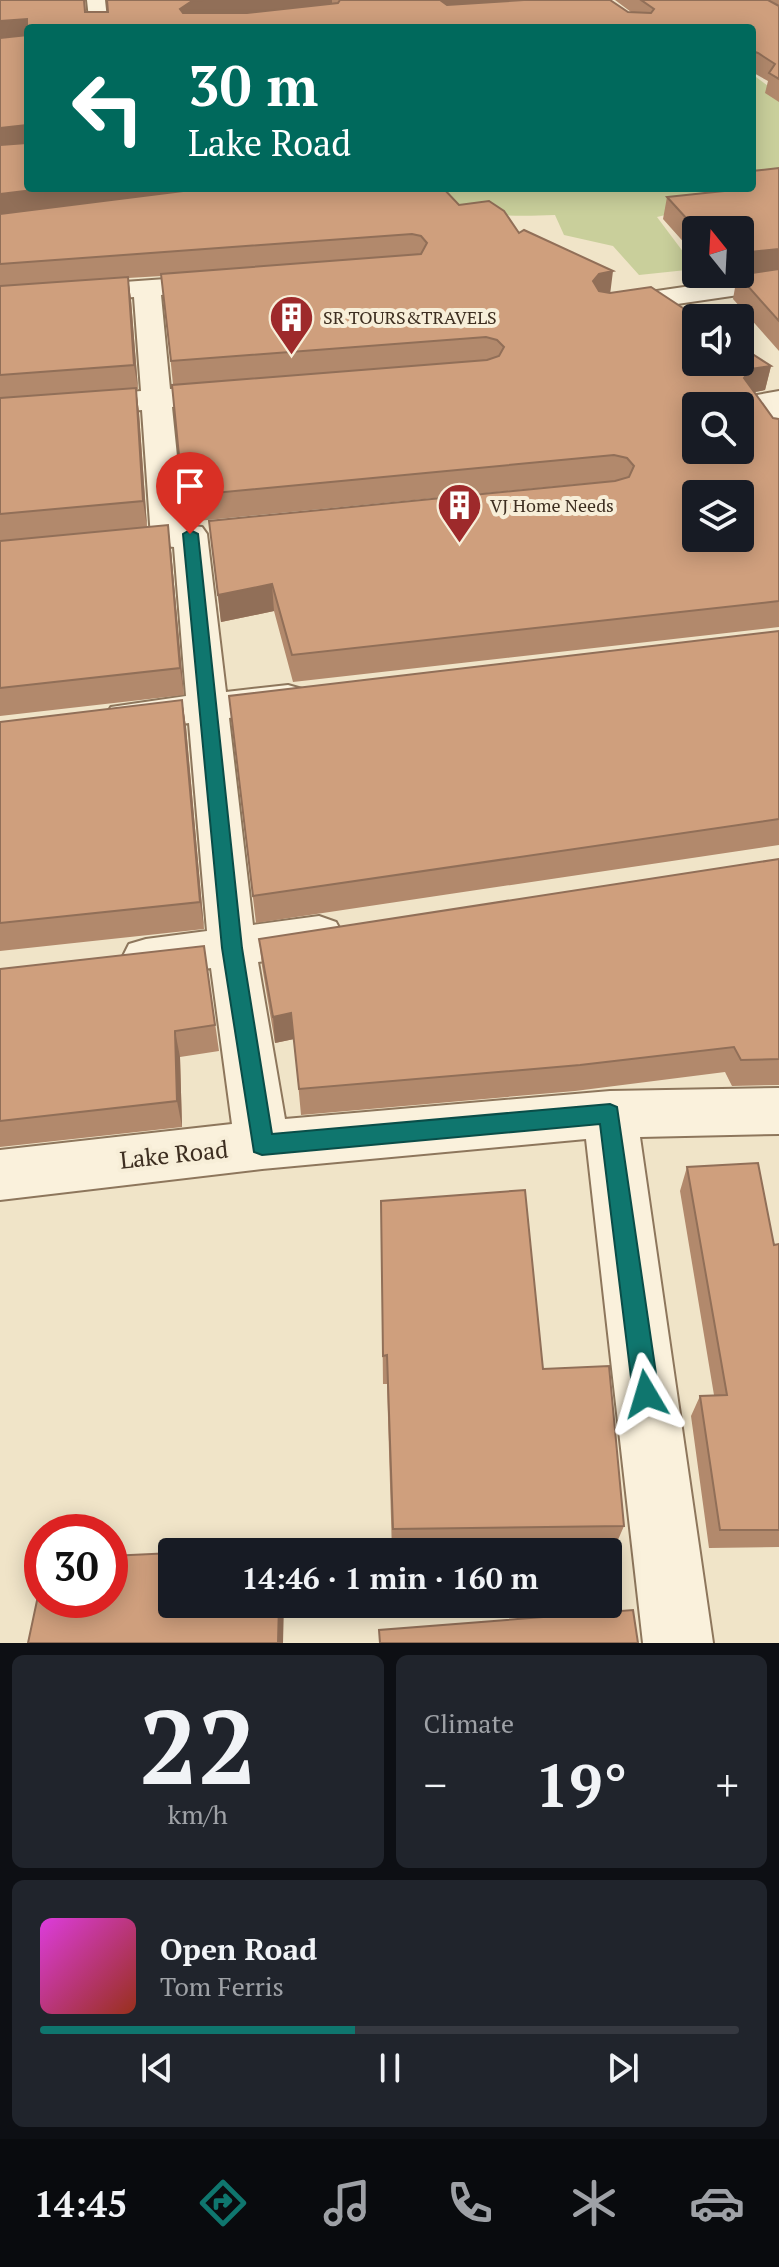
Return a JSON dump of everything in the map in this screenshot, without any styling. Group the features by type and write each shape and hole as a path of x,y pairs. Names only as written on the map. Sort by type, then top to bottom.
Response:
{"street":[{"path":"96,0 99,24"},
{"path":"0,299 240,281"},
{"path":"607,306 779,281"},
{"path":"147,289 155,399 209,707 232,948 262,1145"},
{"path":"0,412 265,390"},
{"path":"779,400 757,403 779,433"},
{"path":"90,722 320,694"},
{"path":"108,962 232,948 357,929"},
{"name":"Lake Road","path":"0,1175 262,1145 610,1114 779,1111"},
{"path":"610,1114 678,1643"}],"green space":[{"path":"756,77 779,94 779,187 657,217 682,250 682,270 639,275 613,246 564,235 555,215 487,214 456,205 431,192 756,192"}],"building":[{"path":"0,0 84,0 85,12 108,12 107,0 203,0 192,1 180,9 183,13 247,13 338,3 340,0 440,0 447,5 524,0 610,0 628,12 651,13 654,9 641,0 768,0 779,6 779,79 769,73 775,64 756,52 756,24 27,24 27,19 0,21"},
{"path":"24,35 24,125 0,128 0,38"},
{"path":"24,143 24,191 0,194 0,145"},
{"path":"779,168 779,249 754,252 754,216 684,216 667,197 714,192 756,192 756,171"},
{"path":"175,192 447,192 459,205 489,201 504,211 519,233 524,230 613,271 599,274 593,281 599,291 610,293 651,287 682,307 682,376 746,376 773,418 779,419 779,601 292,655 272,584 218,595 209,521 615,481 629,477 634,466 627,458 614,455 183,496 172,385 487,360 499,356 504,347 497,340 486,337 171,361 161,274 421,254 427,243 421,236 412,234 0,264 0,214"},
{"path":"779,269 779,321 750,288 754,288 754,273"},
{"path":"128,277 134,365 0,375 0,286"},
{"path":"754,355 771,366 754,369"},
{"path":"136,388 143,501 0,514 0,398"},
{"path":"168,525 180,668 0,688 0,541"},
{"path":"779,631 779,819 253,896 229,696"},
{"path":"182,700 200,902 0,923 0,722"},
{"path":"779,859 779,1059 741,1060 734,1047 580,1065 299,1089 291,1013 273,1017 259,939"},
{"path":"204,946 215,1025 175,1031 177,1101 0,1121 0,969"},
{"path":"758,1163 774,1245 779,1244 779,1530 720,1530 700,1396 727,1395 687,1167"},
{"path":"525,1190 543,1369 609,1366 624,1526 393,1529 387,1355 383,1356 381,1201"},
{"path":"158,1554 158,1618 279,1618 278,1643 28,1643 33,1618 128,1618 128,1555"},
{"path":"633,1610 638,1643 380,1643 379,1630 531,1618 622,1618 622,1611"}],"place":[{"name":"SR TOURS&TRAVELS","path":"292,357"},
{"name":"VJ Home Needs","path":"459,545"}],"route":[{"path":"190,534 232,948 262,1145 610,1114 646,1394"}]}
